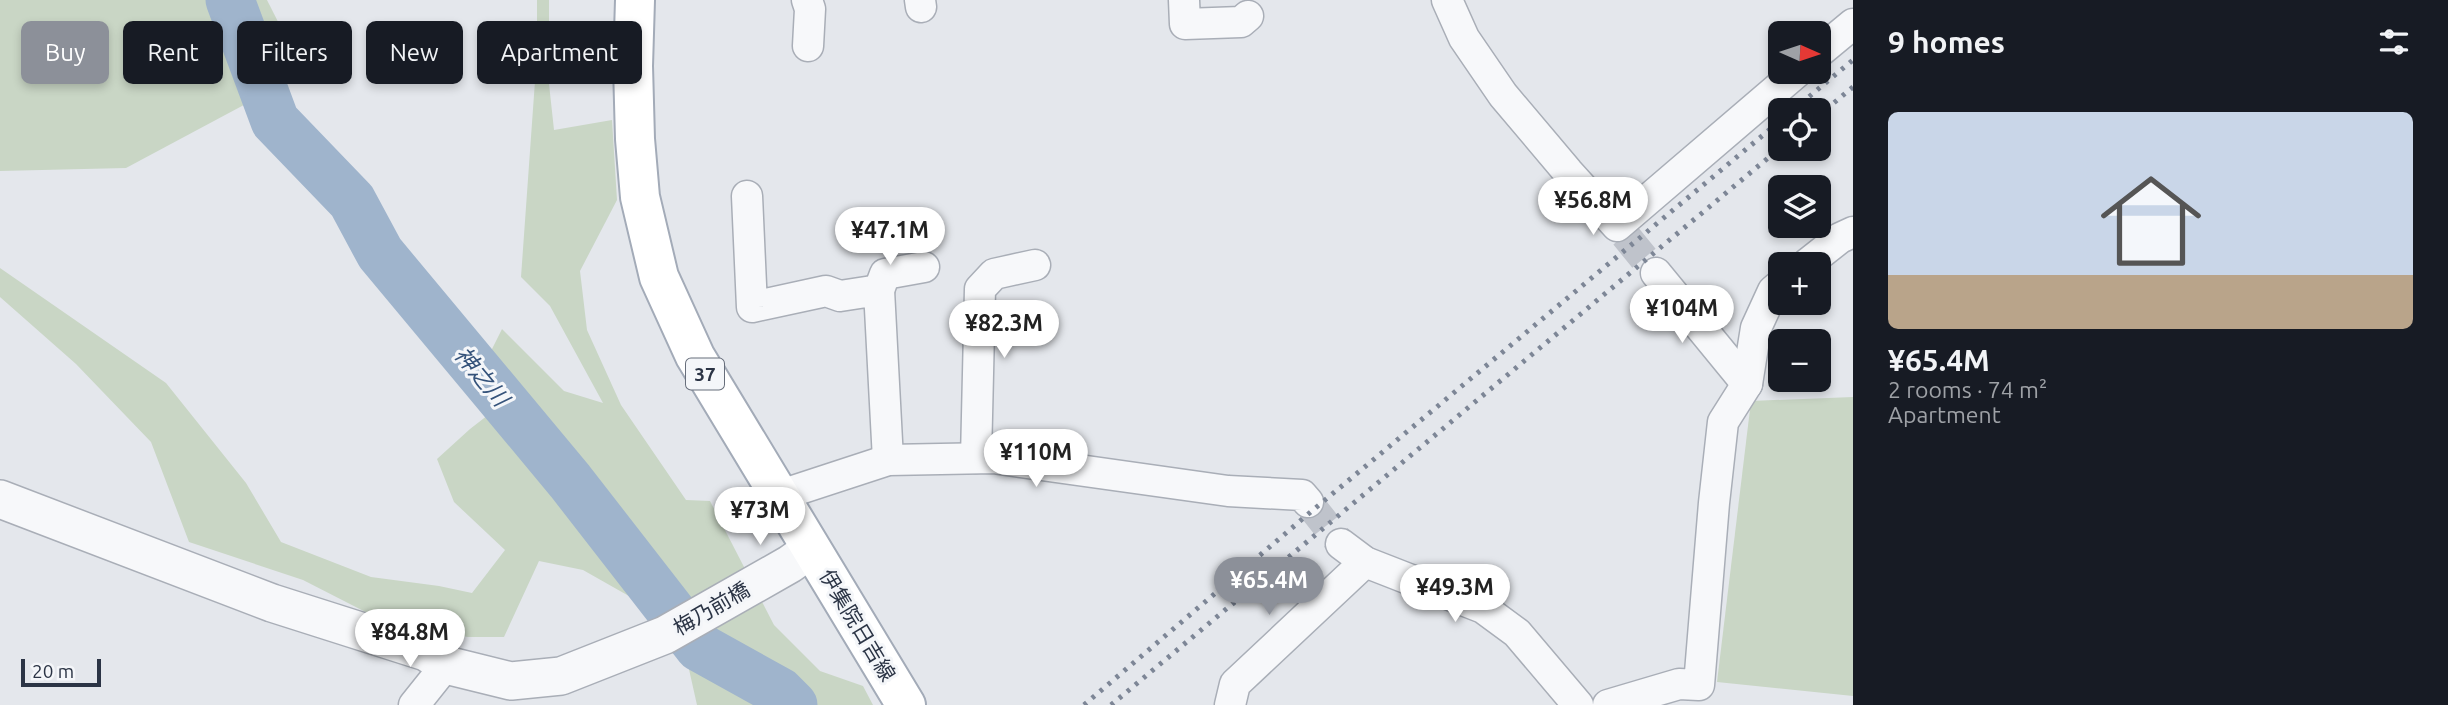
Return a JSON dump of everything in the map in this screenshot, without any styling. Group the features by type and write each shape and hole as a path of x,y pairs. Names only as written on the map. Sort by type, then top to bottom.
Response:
{"main road":[{"name":"伊集院日吉線","path":"635,0 633,78 638,174 640,197 659,277 695,356 906,705"}],"street":[{"path":"807,0 810,9 808,46"},
{"path":"1184,0 1185,24 1241,22 1248,16"},
{"path":"1447,0 1464,38 1503,95 1621,230 1784,84"},
{"path":"1831,43 1853,24"},
{"path":"747,196 752,307 826,291 840,296 879,290"},
{"path":"1822,252 1853,232"},
{"path":"976,458 981,289 994,274 1035,265"},
{"path":"888,460 879,290 885,274 925,267"},
{"path":"1656,273 1746,384"},
{"path":"1608,705 1679,684 1699,685 1723,422 1746,384 1756,328 1768,301"},
{"path":"778,496 888,460 993,458 1228,491 1302,495 1308,502"},
{"name":"梅乃前橋","path":"0,499 272,603 426,652 446,665 511,681 561,676 665,635 790,564 811,549"},
{"path":"1230,705 1235,684 1353,553 1483,608 1517,633 1578,705"},
{"path":"414,705 446,665"}],"green space":[{"path":"0,0 267,0 278,21 237,21 237,84 283,84 126,168 0,171"},
{"path":"537,0 549,0 549,21 537,21"},
{"path":"535,84 549,84 554,130 612,120 617,200 580,271 587,330 621,405 686,500 710,501 774,625 820,671 863,686 873,705 697,705 686,656 679,644 643,604 583,570 539,561 504,637 468,637 391,625 303,580 189,542 151,442 76,364 0,297 0,268 166,383 246,483 281,542 371,577 472,593 505,550 454,502 437,459 514,395 486,361 502,329 564,391 603,403 550,306 521,277"},
{"path":"1853,397 1853,696 1717,682 1751,401"}],"waterway":[{"name":"神之川","path":"230,0 275,121 352,201 380,253 570,481 699,647 780,692 793,705"}],"tunnel":[{"path":"1625,235 1656,273"},
{"path":"1308,502 1341,544"}],"railway":[{"path":"1807,98 1853,60"},
{"path":"1831,105 1853,87"},
{"path":"1084,705 1313,510 1768,131"},
{"path":"1111,705 1768,158"}]}
